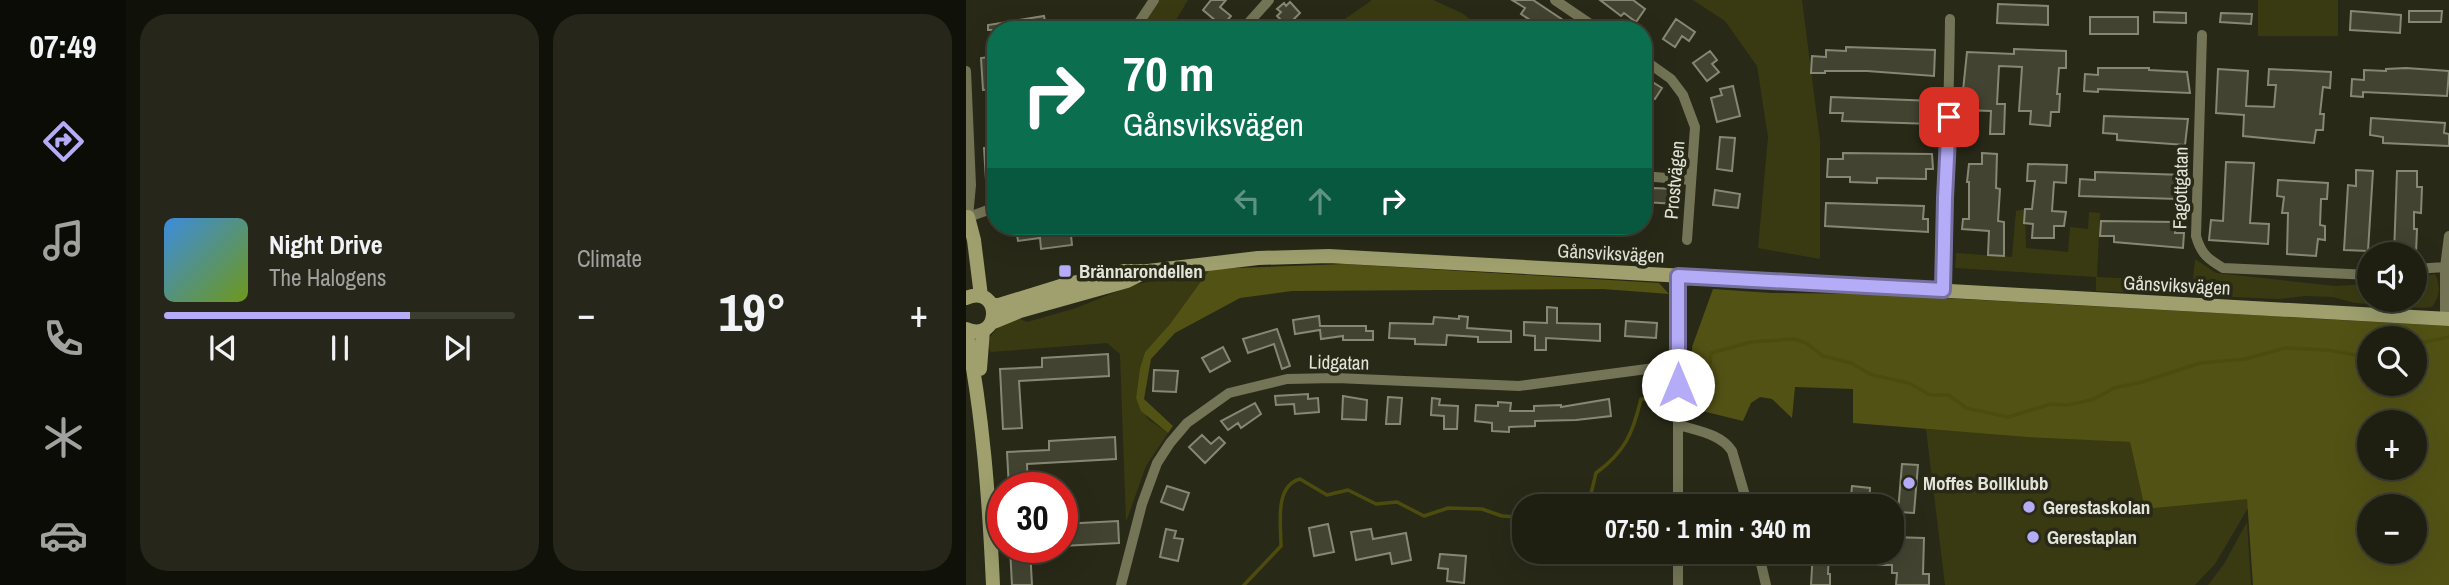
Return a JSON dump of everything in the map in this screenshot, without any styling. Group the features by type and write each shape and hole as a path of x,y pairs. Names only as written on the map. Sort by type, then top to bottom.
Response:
{"main road":[{"path":"967,220 974,240 976,299"},
{"name":"Gånsviksvägen","path":"976,299 999,305 1112,274 1258,258 1329,256 2447,319"},
{"name":"Gånsviksvägen","path":"987,327 1020,311 1127,281 1148,271"},
{"path":"966,292 994,314 987,327 978,391"},
{"path":"987,327 974,331 966,329 978,391 993,585"}],"street":[{"path":"1140,21 1154,0"},
{"path":"1250,21 1269,0"},
{"path":"1555,0 1586,21"},
{"path":"1943,290 1949,140 1950,19"},
{"name":"Fagottgatan","path":"2202,35 2196,236 2199,249 2207,259 2224,268 2357,274"},
{"name":"Prostvägen","path":"1652,65 1671,79 1683,94 1695,127 1687,240"},
{"path":"966,71 971,185 967,220 987,212"},
{"path":"1652,177 1690,180"},
{"path":"2447,319 2445,267 2449,236"},
{"path":"2427,269 2445,267"},
{"path":"1678,276 1678,494"},
{"name":"Lidgatan","path":"1121,585 1142,503 1157,463 1187,423 1229,393 1248,386 1287,379 1312,378 1518,386 1677,365"},
{"path":"1679,425 1717,437 1727,444 1744,494"},
{"path":"1678,564 1678,585"},
{"path":"1762,564 1766,585"}],"shaded area":[{"path":"1158,0 1188,0 1175,21 1145,21"},
{"path":"1372,0 1433,0 1462,13 1472,21 1342,21"},
{"path":"1693,0 1802,0 1820,141 1820,259 1758,248 1768,137 1757,66 1725,21"},
{"path":"2258,0 2338,0 2338,36 2258,36"},
{"path":"2025,209 2026,248 2068,252 2070,227 2088,229 2089,212 2100,213 2097,277 2193,282 2195,259 2216,273 2335,286 2357,285 2357,303 2333,297 2279,299 2096,291 2096,277 1955,268 1956,253 2012,257 2016,211"},
{"path":"1345,264 1659,283 1669,294 1603,289 1292,291 1240,298 1175,333 1151,359 1144,399 1173,426 1168,433 1141,411 1136,398 1145,352 1170,324 1210,269"},
{"path":"1210,269 1170,324 1145,352 1136,398 1148,419 1168,433 1146,466 1126,522 1120,354 1107,343 991,352 986,342 999,326 1016,317 1027,322 1076,308 1133,285"},
{"path":"2435,274 2439,287 2432,307 2427,308 2427,275"},
{"path":"1713,289 1771,293 1873,294 2449,326 2449,585 2253,585 2247,499 2145,509 2130,442 1853,423 1853,389 1795,387 1792,418 1772,399 1760,397 1751,403 1743,421 1694,409 1692,347"},
{"name":"Gerestaskolan","path":"1926,429 2130,442 2145,509 2247,498 2248,508 2215,564 2195,585 1945,585"},
{"path":"2247,522 2251,585 2208,585 2224,564"}],"building":[{"path":"1211,0 1226,0 1220,7 1231,16 1226,21 1216,21 1203,10"},
{"path":"1512,0 1533,0 1564,21 1532,21 1521,14 1525,8"},
{"path":"1600,0 1633,0 1645,9 1637,21 1624,13 1621,16"},
{"path":"1290,2 1300,13 1292,21 1282,21 1277,16 1281,12 1277,9 1284,3 1286,6"},
{"path":"1998,4 2048,6 2048,25 1997,23"},
{"path":"2351,11 2401,15 2400,33 2350,30"},
{"path":"2409,11 2442,11 2441,22 2409,22"},
{"path":"2154,12 2186,13 2186,23 2154,22"},
{"path":"2221,13 2252,14 2251,24 2220,22"},
{"path":"1044,16 1045,21 1013,21"},
{"path":"2090,17 2138,17 2138,34 2090,34"},
{"path":"1676,19 1695,32 1689,41 1682,36 1675,47 1663,39"},
{"path":"1846,47 1935,50 1934,76 1867,71 1811,73 1812,56 1826,57 1826,50 1846,51"},
{"path":"2014,49 2066,51 2066,68 2059,68 2059,112 2051,112 2050,126 2030,124 2031,111 2019,111 2022,67 1999,66 1997,104 2005,104 2004,134 1990,134 1991,111 1961,110 1967,52 2014,54"},
{"path":"1710,51 1717,60 1712,64 1719,72 1707,81 1693,63"},
{"path":"987,57 987,90 983,90 981,58"},
{"path":"2098,68 2149,68 2187,72 2190,93 2098,89 2098,92 2084,91 2085,74 2098,75"},
{"path":"2406,68 2449,71 2447,96 2363,92 2363,97 2351,96 2352,79 2364,80 2364,70"},
{"path":"2218,69 2248,71 2246,106 2274,107 2276,85 2268,85 2269,69 2331,72 2330,88 2323,87 2320,114 2324,114 2323,130 2316,130 2314,143 2243,136 2244,115 2216,113"},
{"path":"1652,82 1662,88 1655,99 1652,97"},
{"path":"1733,86 1740,116 1717,122 1711,98 1722,95 1720,89"},
{"path":"1831,97 1934,101 1932,124 1842,121 1843,113 1830,113"},
{"path":"2104,116 2188,119 2185,145 2117,140 2117,134 2103,133"},
{"path":"2371,118 2445,123 2444,133 2449,134 2449,146 2383,143 2383,137 2370,135"},
{"path":"1720,137 1735,138 1732,171 1717,169"},
{"path":"984,148 987,148 986,180"},
{"path":"1843,153 1932,154 1933,169 1926,169 1926,179 1877,178 1877,183 1850,182 1850,177 1827,177 1828,159 1843,159"},
{"path":"1982,153 1997,154 1996,188 2000,189 1998,221 2004,222 2004,256 1988,255 1989,231 1962,229 1963,219 1969,219 1969,164 1982,164"},
{"path":"2226,162 2254,163 2250,223 2269,224 2268,244 2209,240 2211,220 2223,221"},
{"path":"2028,164 2067,165 2066,183 2054,182 2052,211 2066,212 2064,226 2054,226 2054,238 2032,238 2033,224 2024,223 2025,209 2032,209 2035,181 2027,181"},
{"path":"2356,170 2373,171 2369,242 2357,242 2357,251 2344,250 2348,185 2356,186"},
{"path":"2397,171 2417,171 2417,187 2422,187 2421,213 2414,212 2416,242 2394,242"},
{"path":"2095,172 2184,175 2184,188 2178,188 2178,199 2079,196 2080,179 2095,180"},
{"path":"2278,180 2328,183 2327,199 2321,199 2320,225 2325,226 2325,240 2318,239 2316,256 2287,254 2288,213 2282,213 2284,197 2277,196"},
{"path":"1653,188 1675,189 1675,204 1652,202"},
{"path":"1715,190 1740,194 1738,208 1713,205"},
{"path":"1826,203 1924,206 1923,219 1928,219 1928,232 1825,226"},
{"path":"2101,221 2176,222 2175,233 2184,233 2183,248 2114,242 2114,236 2100,236"},
{"path":"1017,235 1071,235 1072,245 1041,249 1040,238 1018,241"},
{"path":"1547,307 1557,308 1557,323 1600,324 1600,341 1546,338 1546,350 1535,350 1535,336 1524,335 1524,322 1547,323"},
{"path":"1319,316 1320,326 1366,326 1366,331 1373,331 1373,340 1343,340 1343,336 1321,339 1320,330 1295,334 1293,320"},
{"path":"1459,316 1468,317 1467,328 1511,331 1511,342 1478,342 1478,337 1447,335 1446,345 1415,344 1415,339 1389,338 1390,323 1433,324 1434,317 1459,319"},
{"path":"1626,321 1657,323 1656,338 1625,336"},
{"path":"1277,329 1290,366 1282,369 1274,344 1248,353 1243,339"},
{"path":"1223,347 1230,361 1210,372 1202,358"},
{"path":"1108,354 1109,376 1019,381 1022,428 1003,429 1000,369 1042,367 1042,358"},
{"path":"1154,370 1178,371 1176,392 1153,391"},
{"path":"1308,394 1308,399 1318,398 1319,412 1295,414 1294,404 1276,405 1275,396"},
{"path":"1343,396 1367,400 1366,420 1342,419"},
{"path":"1388,397 1402,398 1400,424 1386,424"},
{"path":"1432,398 1440,399 1439,405 1458,406 1457,429 1444,429 1444,416 1431,415"},
{"path":"1609,399 1611,416 1535,421 1535,426 1509,427 1509,432 1492,431 1492,423 1475,421 1476,405 1498,406 1498,402 1511,403 1510,411 1534,411 1534,406 1561,407"},
{"path":"1255,403 1261,414 1241,428 1238,423 1228,430 1221,421"},
{"path":"1202,435 1211,444 1219,437 1225,443 1205,463 1189,447"},
{"path":"1115,437 1116,459 1027,464 1027,472 1008,472 1007,452 1049,450 1049,441"},
{"name":"Moffes Bollklubb","path":"1902,464 1918,465 1914,513 1904,512 1904,494 1900,494"},
{"path":"1167,486 1189,493 1183,510 1161,502"},
{"path":"1852,486 1870,488 1870,494 1851,494"},
{"path":"1118,521 1119,543 1078,545 1078,523"},
{"path":"1328,524 1334,552 1314,556 1309,528"},
{"path":"1166,529 1176,531 1174,538 1183,539 1178,561 1160,557"},
{"path":"1371,529 1373,539 1406,533 1411,560 1392,564 1390,553 1356,560 1351,532"},
{"path":"1904,537 1924,538 1923,574 1929,574 1929,585 1896,585 1897,573 1892,573 1892,565 1875,565 1904,564"},
{"path":"1440,554 1466,556 1464,583 1447,581 1448,569 1438,568"},
{"path":"1011,563 1031,563 1032,585 1012,585"},
{"path":"1812,564 1828,564 1830,585 1811,585"}],"waterway":[{"path":"2427,342 2449,337"},
{"path":"1698,396 1711,353 1751,342 1794,339 1806,343 1823,356 1851,363 1872,375 1909,383 1930,395 1949,395 1966,408 2008,417 2051,404 2067,405 2092,400 2114,388 2200,363 2245,359 2285,348 2357,355"},
{"path":"1591,494 1596,473 1614,457 1626,441 1641,399 1663,399"},
{"path":"1244,585 1281,546 1280,517 1283,498 1286,489 1300,479 1327,495 1348,490 1376,504 1397,502 1424,516 1448,508 1482,509 1512,517"}],"place":[{"name":"Brännarondellen","path":"1065,271"},
{"name":"Moffes Bollklubb","path":"1909,483"},
{"name":"Gerestaskolan","path":"2029,507"},
{"name":"Gerestaplan","path":"2033,537"}],"route":[{"path":"1678,385 1678,276 1943,290 1949,117"}]}
